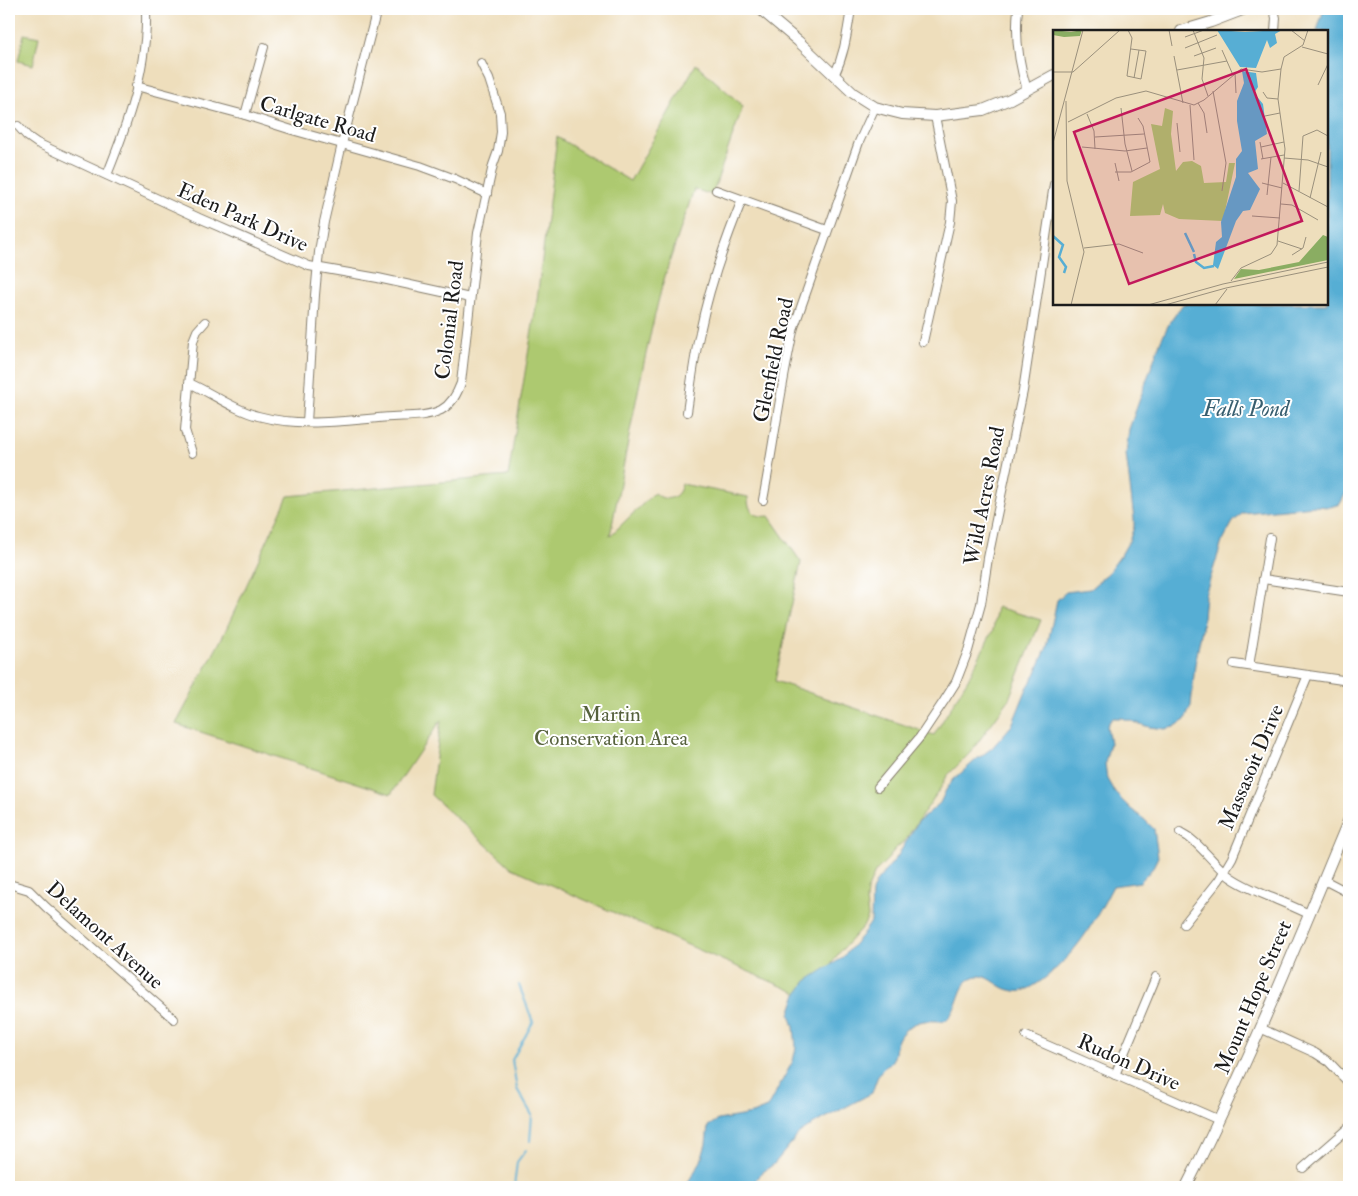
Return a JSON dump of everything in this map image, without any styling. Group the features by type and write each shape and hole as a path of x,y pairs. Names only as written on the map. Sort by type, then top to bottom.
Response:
{"street":[{"path":"107,175 126,124 136,86 144,43 146,9"},
{"path":"307,422 317,268 325,212 377,9"},
{"path":"760,9 798,41 853,93 875,107 902,114 935,116 983,110 1010,99 1053,76"},
{"path":"834,76 842,59 851,9"},
{"path":"1018,9 1018,41 1021,71 1027,90"},
{"path":"1184,30 1246,9"},
{"path":"1274,9 1276,18 1275,30"},
{"path":"244,115 264,47"},
{"name":"Colonial Road","path":"189,383 255,415 284,421 352,420 429,414 443,409 453,400 461,383 478,233 501,132 500,113 489,79 481,63"},
{"name":"Carlgate Road","path":"136,86 420,166 455,179 486,194"},
{"name":"Glenfield Road","path":"763,500 792,336 858,142 875,107"},
{"path":"923,342 950,222 952,201 935,116"},
{"name":"Eden Park Drive","path":"18,126 36,142 217,226 309,266 378,278 470,298"},
{"path":"716,190 827,230"},
{"name":"Wild Acres Road","path":"878,787 920,737 939,709 956,682 968,651 981,604 988,558 1023,391 1053,191"},
{"path":"687,412 700,332 707,303 715,274 742,200"},
{"path":"192,453 185,430 193,341 197,331 205,322"},
{"path":"1249,666 1270,538"},
{"path":"1263,580 1349,592"},
{"path":"1234,664 1349,681"},
{"name":"Massasoit Drive","path":"1184,924 1219,880 1232,858 1308,675"},
{"name":"Mount Hope Street","path":"1186,1187 1219,1120 1260,1028 1349,819"},
{"path":"1180,832 1197,843 1209,858 1229,876 1249,888 1309,914"},
{"path":"1324,880 1349,893"},
{"name":"Delamont Avenue","path":"9,884 28,890 174,1019"},
{"path":"1115,1075 1156,977"},
{"path":"1260,1028 1315,1053 1329,1062 1349,1083"},
{"name":"Rudon Drive","path":"1026,1036 1219,1120"},
{"path":"1303,1168 1349,1128"}],"green space":[{"path":"24,34 39,37 33,65 18,61"},
{"name":"Martin Conservation Area","path":"696,64 743,106 712,195 694,189 666,274 632,419 610,536 654,493 663,498 671,498 678,493 682,484 748,497 751,510 756,515 769,516 801,562 775,681 934,735 968,679 993,630 997,607 1041,620 1008,701 970,753 947,776 905,840 875,872 867,891 868,917 864,925 839,953 823,976 811,999 512,868 431,795 441,720 391,794 176,724 222,638 288,496 508,476 537,300 557,137 630,181"}],"water":[{"name":"Falls Pond","path":"1324,9 1349,9 1349,487 1340,504 1330,507 1314,506 1243,513 1233,522 1222,542 1205,595 1191,706 1185,720 1174,727 1165,729 1149,727 1122,718 1112,718 1107,726 1110,743 1105,763 1107,779 1115,793 1154,829 1158,857 1152,869 1140,882 1113,886 1096,918 1080,941 1058,967 1044,979 1022,991 1016,991 1005,989 987,978 977,976 965,984 947,1020 924,1021 908,1028 901,1034 896,1044 894,1057 880,1073 872,1093 799,1134 774,1164 759,1175 751,1187 685,1187 701,1161 706,1144 708,1126 718,1120 752,1114 767,1108 793,1061 796,1047 794,1027 790,1014 796,996 806,981 842,958 862,935 871,922 872,892 876,882 897,857 918,822 940,803 953,780 992,748 1012,725 1047,647 1057,600 1066,592 1090,589 1107,574 1129,541 1134,527 1134,519 1126,454 1129,429 1161,340 1170,322 1182,305 1328,305 1328,30 1317,30"}],"waterway":[{"path":"519,985 533,1022 512,1060 517,1089 532,1115 530,1141"},
{"path":"514,1187 517,1162 526,1150"}]}
